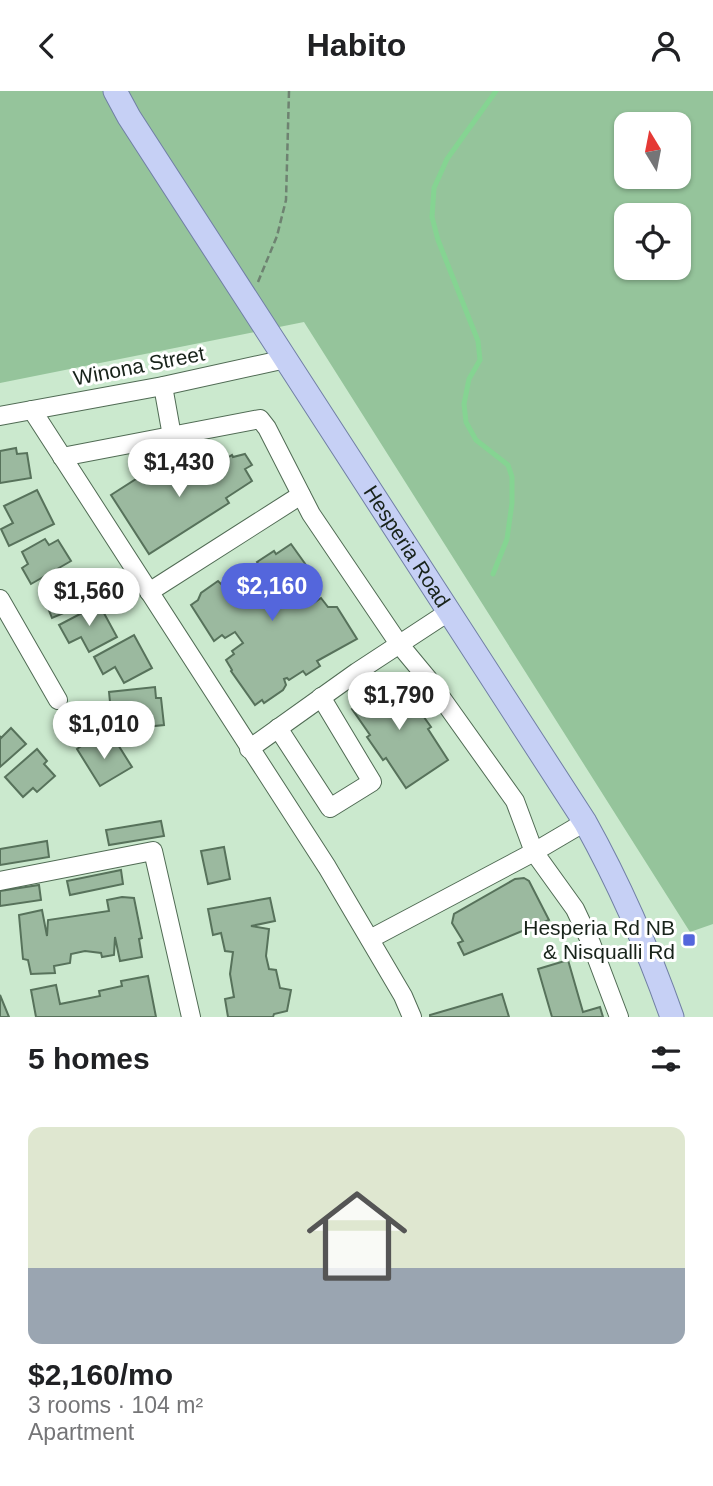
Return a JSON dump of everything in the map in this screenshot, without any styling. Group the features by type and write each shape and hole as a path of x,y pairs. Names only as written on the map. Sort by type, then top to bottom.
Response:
{"main road":[{"name":"Hesperia Road","path":"115,91 129,117 585,822 611,869 650,956 672,1017"}],"street":[{"name":"Winona Street","path":"0,416 163,386 286,359"},
{"path":"163,386 172,436"},
{"path":"33,410 327,867 403,996 412,1017"},
{"path":"62,457 260,419 312,514 400,644 515,801 534,852 575,909 619,1017"},
{"path":"149,592 301,495"},
{"path":"0,599 58,699"},
{"path":"249,749 321,697 450,611"},
{"path":"278,728 330,808 372,782 321,697"},
{"path":"370,939 585,822"},
{"path":"0,881 153,851 191,1017"}],"path":[{"path":"249,301 277,236 286,200 289,91"}],"green space":[{"path":"0,91 713,91 713,924 690,932 304,322 0,383"}],"building":[{"path":"16,448 17,454 27,453 31,478 0,483 0,451"},
{"path":"245,454 252,465 245,469 252,481 226,498 229,503 149,554 111,495 147,472 165,471 173,483 212,459 216,465 232,455"},
{"path":"37,490 54,524 9,546 1,529 13,523 4,506"},
{"path":"45,539 49,545 58,540 71,561 31,584 22,568 28,564 22,552"},
{"path":"291,544 306,565 302,568 309,579 302,583 315,602 321,598 328,607 337,607 357,639 317,661 320,666 306,675 303,671 289,680 284,679 286,685 283,690 264,703 262,700 255,705 226,660 234,654 232,651 243,643 235,632 225,638 222,635 214,641 191,605 198,600 201,593 218,581 221,584 245,565 249,571 274,551 276,554"},
{"path":"68,576 70,581 82,576 92,601 52,618 46,603 50,601 43,586"},
{"path":"99,604 117,637 89,652 81,637 69,643 59,625"},
{"path":"134,635 152,668 124,683 115,667 103,674 94,657"},
{"path":"394,675 431,727 428,729 448,760 406,788 386,758 383,760 367,737 370,735 352,709 357,706 354,702"},
{"path":"155,687 156,698 161,698 164,725 126,729 124,710 111,712 109,692"},
{"path":"11,728 26,744 0,767 0,736 1,738"},
{"path":"93,738 100,750 115,740 132,767 100,786 77,749"},
{"path":"37,749 47,761 44,764 55,776 37,792 33,788 23,797 5,777"},
{"path":"161,821 164,836 109,845 106,830"},
{"path":"47,841 49,857 0,865 0,849"},
{"path":"224,847 230,879 208,884 201,851"},
{"path":"121,870 123,884 70,895 67,881"},
{"path":"524,878 529,881 549,920 464,955 458,943 463,941 452,923 454,914 515,879"},
{"path":"39,885 41,900 0,906 0,891"},
{"path":"134,898 142,938 139,939 142,957 120,961 115,937 114,955 102,957 101,953 85,951 71,954 70,963 54,966 55,973 31,974 28,960 23,959 19,915 42,910 47,936 48,920 109,911 107,900"},
{"path":"270,898 275,921 251,926 269,929 266,956 269,969 276,970 280,988 291,990 287,1011 274,1014 273,1017 228,1017 225,999 234,997 230,974 233,952 225,951 221,933 213,935 208,909"},
{"path":"568,960 583,1012 600,1007 603,1017 552,1017 538,969"},
{"path":"148,976 156,1017 36,1017 31,990 56,985 60,1004 100,996 99,991 122,986 121,981"},
{"path":"502,994 509,1017 430,1017 430,1015"},
{"path":"0,995 9,1017 0,1017"}],"waterway":[{"path":"493,574 507,539 512,477 508,465 476,440 466,422 464,404 469,379 480,360 478,341 438,240 432,217 434,188 447,159 496,91"}],"place":[{"name":"Hesperia Rd NB & Nisqualli Rd","path":"689,940"}]}
